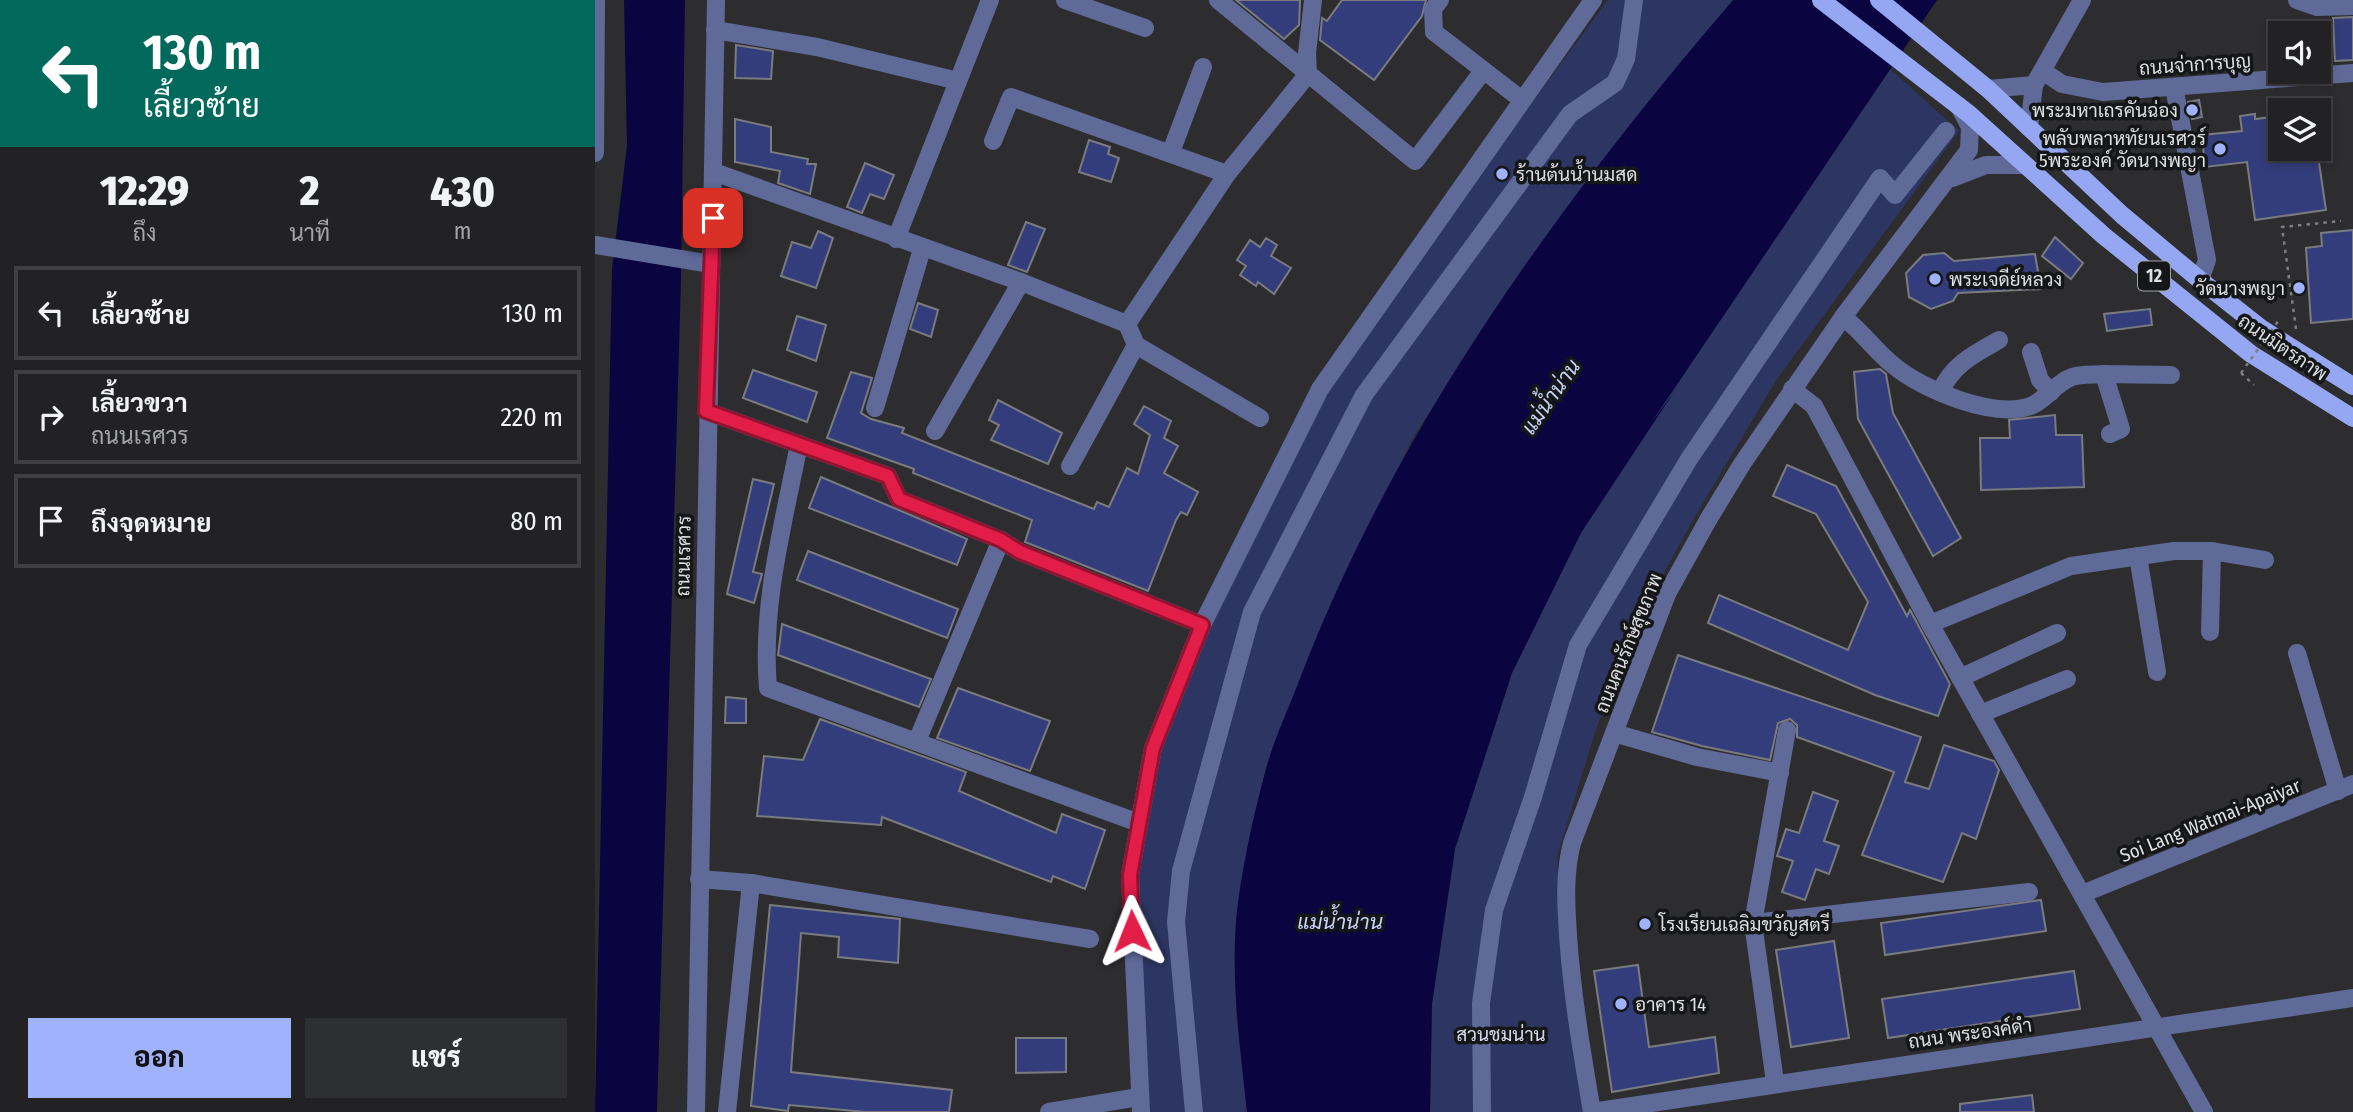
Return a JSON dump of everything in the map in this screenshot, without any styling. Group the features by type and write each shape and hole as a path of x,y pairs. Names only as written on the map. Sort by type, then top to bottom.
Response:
{"main road":[{"name":"12","path":"1821,0 1966,116"},
{"name":"12","path":"1879,0 1988,89"},
{"name":"ถนนมิตรภาพ","path":"1988,89 2122,215 2200,280 2262,329 2353,386"},
{"name":"ถนนมิตรภาพ","path":"1966,116 2104,236 2251,354 2353,418"}],"street":[{"path":"595,153 596,0"},
{"name":"ถนนเรศวร","path":"696,1112 706,411 714,172 716,0"},
{"path":"896,239 990,0"},
{"path":"1065,0 1145,28"},
{"path":"1218,0 1415,161 1483,71"},
{"path":"1127,324 1227,174 1308,74 1307,53 1313,0"},
{"path":"1440,0 1433,9 1434,33 1522,100"},
{"path":"1049,1112 1140,1105 1130,875 1153,748 1202,625 1320,389 1431,235 1593,0"},
{"path":"1194,1112 1176,922 1181,872 1252,612 1364,396 1570,114 1615,83 1626,59 1634,0"},
{"path":"2029,128 2039,78 2082,0"},
{"path":"2297,0 2317,7 2353,6"},
{"path":"715,30 817,47 958,81"},
{"path":"1171,152 1203,67"},
{"name":"ถนนจ่าการบุญ","path":"2039,78 2080,90 2103,92 2353,73"},
{"path":"1988,89 2039,78"},
{"path":"2174,87 2207,260 2200,280"},
{"path":"993,141 1011,96 1227,174"},
{"name":"ถนนคนรักษ์สุขภาพ","path":"1592,1112 1573,1002 1566,865 1614,733 1667,594 1742,464 1793,389 1843,317 1949,180 1969,150 1966,116"},
{"path":"1482,1112 1481,1003 1493,910 1533,797 1578,645 1689,459 1880,178 1895,195 1947,131"},
{"path":"1949,180 1986,165 2025,166"},
{"path":"714,172 922,249 1021,282 1127,324 1136,345 1260,418"},
{"path":"601,246 711,264"},
{"path":"875,408 922,249"},
{"path":"935,431 1021,282"},
{"path":"1843,317 1861,330 1893,365 1940,391 1977,405 2000,409 2032,405 2071,377 2104,374 2171,375"},
{"path":"1940,391 1948,373 1963,360 1999,340"},
{"path":"1070,466 1136,345"},
{"path":"2031,352 2041,380 2051,392"},
{"path":"2104,374 2121,429 2110,434"},
{"path":"1793,389 1814,406 1930,624 2204,1112"},
{"path":"706,411 888,476 899,499 1001,540 1020,552 1202,625"},
{"path":"799,444 767,605 765,649 768,688 1139,823"},
{"path":"917,741 1001,540"},
{"path":"1930,624 2071,566 2174,551 2212,551 2265,560"},
{"path":"2210,632 2212,551"},
{"path":"2138,556 2157,672"},
{"path":"1960,678 2057,633"},
{"path":"2297,653 2345,788"},
{"path":"1980,714 2067,679"},
{"path":"1775,1082 1753,923 1787,730"},
{"path":"1614,733 1697,757 1780,773"},
{"name":"Soi Lang Watmai-Apaiyar","path":"2082,894 2345,788"},
{"path":"699,879 751,883 1090,939"},
{"path":"727,1112 751,883"},
{"path":"1753,923 2029,892"},
{"name":"ถนน พระองค์ดำ","path":"1592,1112 1775,1082 2353,998"}],"path":[{"path":"2297,332 2283,227 2341,221"},
{"path":"2254,385 2241,373 2279,320"}],"green space":[{"path":"1608,0 1735,0 1500,304 1412,439 1266,768 1237,912 1236,1012 1247,1112 1141,1112 1130,875 1157,737 1320,389"},
{"name":"สวนชมน่าน","path":"1880,60 1959,131 1777,379 1694,518 1640,617 1595,732 1557,857 1573,1043 1583,1112 1430,1112 1432,1004 1455,849 1512,673 1591,510"}],"water":[{"path":"624,0 685,0 681,279 657,1112 595,1112 612,269 627,146"},
{"name":"แม่น้ำน่าน","path":"1733,0 1937,0 1651,423 1674,392 1581,533 1512,673 1455,849 1432,1004 1430,1112 1247,1112 1235,961 1237,911 1242,877 1269,758 1338,587 1383,496 1486,322 1605,157"}],"building":[{"path":"1236,0 1300,0 1299,25 1284,39"},
{"path":"1342,0 1426,0 1422,16 1374,80 1320,40 1322,18 1327,21"},
{"path":"2353,17 2353,60 2335,61 2333,18"},
{"path":"736,45 773,51 771,79 735,78"},
{"name":"พระมหาเถรคันฉ่อง","path":"2199,100 2202,117 2192,119 2188,102"},
{"path":"2255,114 2255,119 2268,117 2268,161 2319,161 2326,210 2255,220 2247,162 2205,167 2202,135 2242,131 2240,116"},
{"path":"735,119 771,127 771,152 808,159 807,164 816,164 810,194 778,183 780,171 735,162"},
{"path":"1089,140 1110,147 1108,154 1119,158 1111,182 1079,172"},
{"path":"865,163 894,175 884,199 870,194 862,213 847,207"},
{"path":"1026,222 1045,229 1027,272 1008,265"},
{"path":"2353,230 2353,319 2311,323 2306,248 2322,246 2321,233"},
{"path":"818,231 833,238 816,288 781,276 792,242 811,248"},
{"path":"2055,237 2083,263 2071,279 2042,256"},
{"path":"1266,238 1277,245 1271,256 1291,268 1274,294 1258,282 1256,286 1240,275 1246,266 1237,260 1250,240 1260,247"},
{"path":"1944,253 1954,261 2035,254 2041,289 1958,293 1953,301 1931,309 1909,297 1906,273 1923,255"},
{"path":"918,303 938,310 931,337 910,329"},
{"path":"2150,309 2152,325 2107,331 2104,314"},
{"path":"797,316 826,325 816,361 787,350"},
{"path":"1880,369 1886,374 1893,413 1961,538 1933,556 1858,419 1854,372"},
{"path":"753,370 817,392 807,422 743,398"},
{"path":"851,372 872,378 861,413 871,419 904,428 902,433 1094,509 1097,502 1109,507 1127,468 1138,474 1150,435 1134,424 1144,406 1171,421 1164,438 1178,446 1164,473 1198,492 1187,515 1181,512 1176,520 1148,591 1025,542 1032,520 913,473 914,469 827,438"},
{"path":"998,400 1062,433 1048,464 991,440 999,425 989,420"},
{"path":"2055,415 2056,435 2082,435 2084,487 1981,490 1980,438 2010,438 2009,420"},
{"path":"1787,465 1836,486 1907,616 1910,610 1950,684 1938,716 1875,695 1708,623 1719,595 1848,650 1868,602 1816,514 1773,496"},
{"path":"821,477 967,539 957,565 809,508"},
{"path":"753,479 774,484 753,572 762,574 754,603 727,594"},
{"path":"808,551 958,609 947,638 797,580"},
{"path":"782,624 931,679 919,707 778,655"},
{"path":"1678,655 1921,737 1905,782 1929,789 1944,745 1994,761 1999,770 1976,839 1962,833 1943,882 1862,855 1894,772 1797,737 1797,725 1790,719 1778,723 1770,760 1652,732"},
{"path":"958,688 1050,721 1030,771 937,738"},
{"path":"726,697 746,699 746,723 725,723"},
{"path":"820,719 966,772 959,791 1056,833 1062,814 1105,830 1085,889 1053,876 1051,882 882,817 881,825 757,816 764,756 803,760"},
{"path":"1813,792 1838,801 1824,841 1839,846 1829,874 1816,869 1805,900 1782,892 1793,861 1777,856 1786,829 1799,833"},
{"path":"2041,900 2046,931 1885,955 1881,923"},
{"path":"770,905 900,919 898,963 838,957 839,937 801,933 791,1072 952,1090 949,1112 866,1112 789,1105 788,1111 751,1106"},
{"path":"1834,941 1849,1038 1791,1047 1776,950"},
{"name":"อาคาร 14","path":"1638,965 1649,1047 1715,1037 1719,1073 1612,1092 1594,971"},
{"path":"2074,971 2080,1009 1888,1038 1882,999"},
{"path":"1016,1038 1066,1038 1066,1072 1016,1073"},
{"path":"2032,1095 2034,1112 1960,1112 1960,1104"}],"place":[{"name":"พระมหาเถรคันฉ่อง","path":"2192,110"},
{"name":"พลับพลาหทัยนเรศวร์ 5พระองค์ วัดนางพญา","path":"2220,149"},
{"name":"ร้านต้นน้ำนมสด","path":"1502,174"},
{"name":"พระเจดีย์หลวง","path":"1935,279"},
{"name":"วัดนางพญา","path":"2299,288"},
{"name":"โรงเรียนเฉลิมขวัญสตรี","path":"1645,924"},
{"name":"อาคาร 14","path":"1621,1004"}],"route":[{"path":"713,218 706,411 888,476 899,499 1001,540 1020,552 1202,625 1153,748 1130,875 1132,931"}]}
